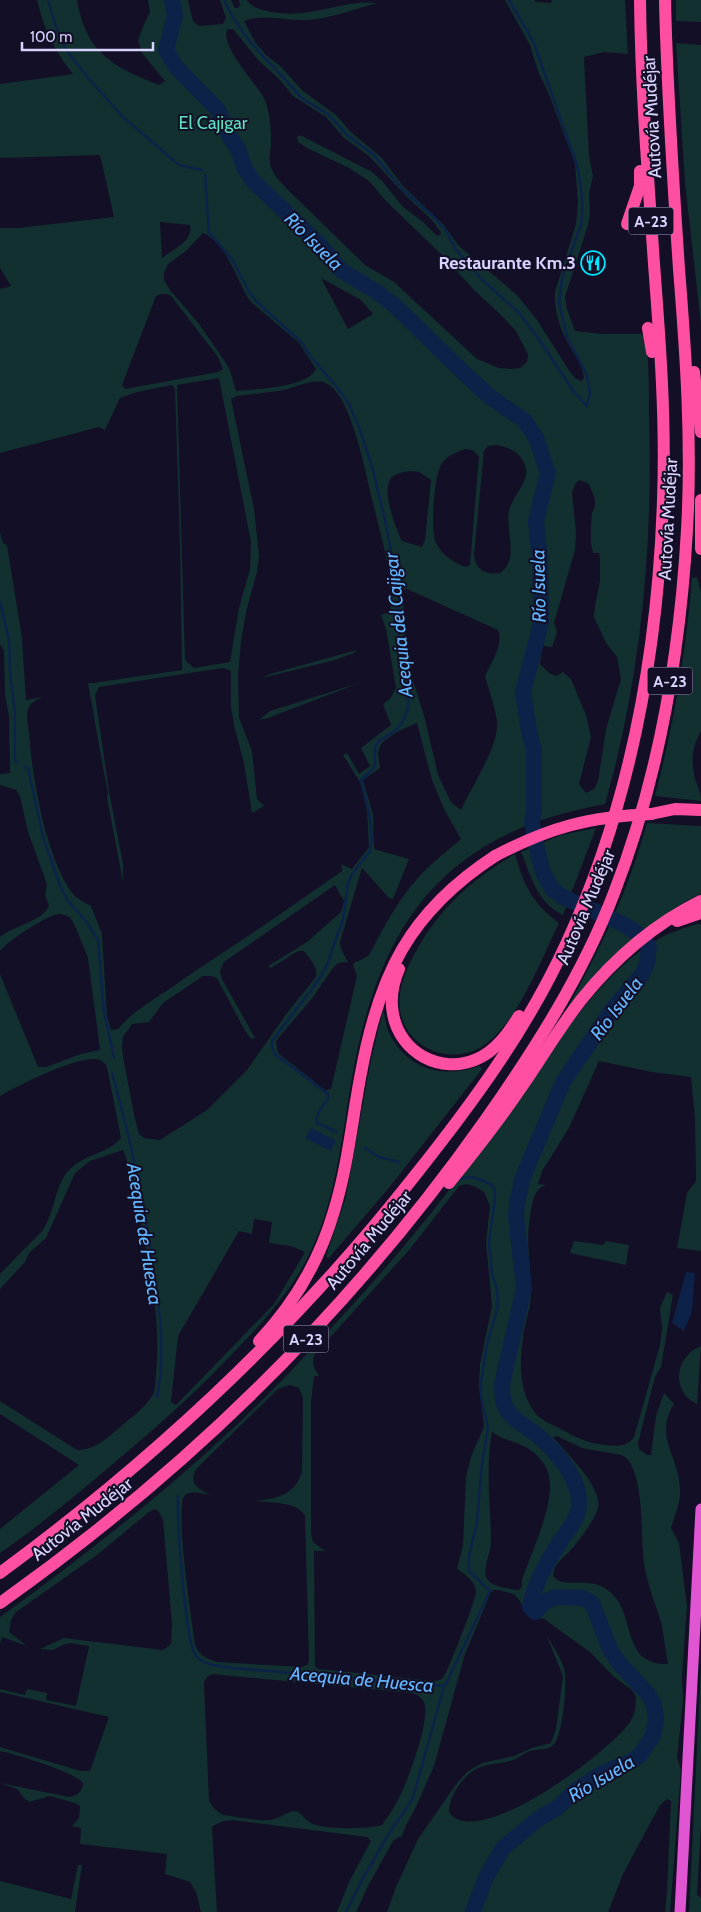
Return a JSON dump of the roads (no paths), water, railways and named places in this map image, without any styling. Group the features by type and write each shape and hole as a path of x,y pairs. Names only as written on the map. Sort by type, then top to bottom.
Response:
{"highway":[{"name":"Autovía Mudéjar","path":"0,1573 101,1496 202,1408 302,1307 362,1240 430,1158 474,1100 534,1007 568,941 591,884 617,806 629,760 644,688 652,636 660,557 663,499 661,367 640,0"},
{"name":"Autovía Mudéjar","path":"0,1603 114,1518 203,1441 296,1350 354,1286 448,1171 506,1090 554,1014 588,951 614,894 637,823 657,745 668,692 680,606 688,497 689,436 669,111 665,0"},
{"path":"627,224 640,186 636,91 643,75"},
{"path":"648,328 653,360 661,367"},
{"path":"684,344 693,358 701,432"},
{"path":"701,500 701,549"},
{"path":"202,1408 206,1394 257,1344 283,1312 302,1284 318,1253 332,1219 340,1189 361,1074 378,1001 404,946 423,918 460,881 495,856 532,837 569,824 607,817 650,814 675,809 701,810"},
{"path":"650,814 701,817"},
{"path":"401,1230 414,1227 464,1165 571,1014 596,984 622,956 666,921 701,900"},
{"path":"435,907 403,959 395,981 392,999 393,1016 398,1031 408,1045 429,1060 444,1064 461,1064 487,1054 502,1039 517,1019 549,962 559,958"},
{"path":"666,921 676,922 701,913"},
{"path":"680,1912 701,1509"}],"water":[{"path":"311,1128 336,1141 331,1151 305,1138"},
{"path":"686,1272 695,1273 692,1312 684,1331 672,1323"}],"waterway":[{"name":"Acequia del Cajigar","path":"48,0 65,48 89,79 123,117 179,165 202,170"},
{"name":"Río Isuela","path":"172,0 175,15 166,50 176,67 218,110 230,137 238,149 245,169 254,182 317,242 342,271 377,292 394,305 490,397 525,421 536,438 548,473 536,521 540,560 541,623 523,692 534,750 534,808 532,822 537,849 543,872 552,889 563,897 623,924 636,932 649,947 647,963 643,973 612,1010 563,1082 523,1177 516,1216 524,1288 502,1384 502,1395 505,1406 515,1419 536,1434 565,1465 578,1494 577,1515 549,1559 534,1590 530,1607 535,1612 546,1601 556,1597 583,1598 592,1603 610,1649 619,1663 648,1694 654,1705 656,1718 653,1736 640,1755 630,1762 601,1774 576,1790 557,1808 538,1819 503,1848 486,1877 473,1912"},
{"path":"224,0 248,39 297,93 303,99 328,114 348,136 373,154 403,190 435,218 446,231 455,248 480,278 519,313 574,392 587,406"},
{"path":"509,0 533,41 577,165 581,187 582,217 562,279 559,302 567,337 587,375 590,393 587,406"},
{"name":"Acequia del Cajigar","path":"205,175 209,232 233,261 254,299 302,343 349,404 373,470 398,589 399,658 408,699 408,709 402,723 396,730 379,741 375,747 375,764 373,769 361,780 369,812 372,838 370,851 352,874 348,884 343,919 327,965 317,982 272,1041 275,1054 328,1094 328,1098 316,1119 317,1123 337,1132"},
{"name":"Acequia de Huesca","path":"0,602 9,640 10,674 15,712 15,760 17,762"},
{"name":"Acequia de Huesca","path":"25,767 28,768 43,837 61,888 68,901 86,921 98,940 104,1011 114,1058"},
{"name":"Acequia de Huesca","path":"112,1073 131,1145 141,1194 158,1299 162,1348 157,1397"},
{"name":"Acequia del Cajigar","path":"365,1148 379,1157 399,1162"},
{"name":"Acequia del Cajigar","path":"445,1686 490,1591 469,1571 469,1556 477,1522 482,1463 488,1428 481,1397 481,1382 487,1344 498,1306 489,1242 495,1190 491,1184 476,1178 460,1179"},
{"name":"Acequia de Huesca","path":"178,1496 180,1553 188,1629 196,1656 204,1662 232,1668 444,1686 413,1798 388,1835 346,1912"}],"place":[{"name":"Restaurante Km.3","path":"593,263"}],"park label":[{"name":"El Cajigar","path":"213,123"}]}
